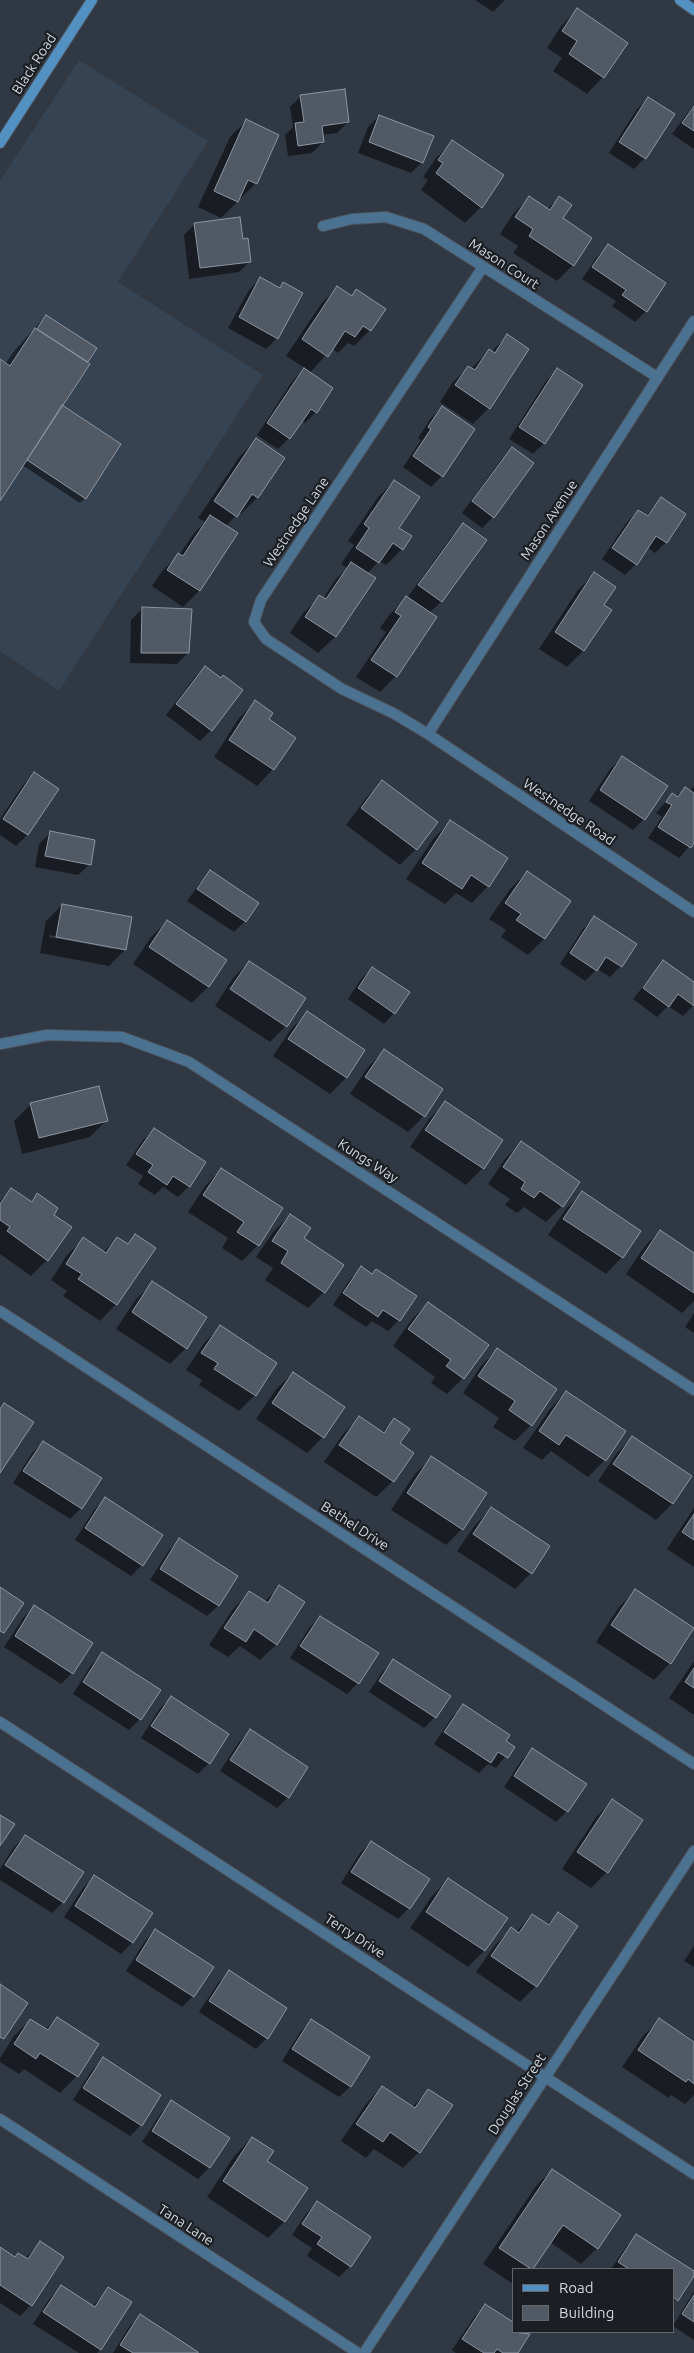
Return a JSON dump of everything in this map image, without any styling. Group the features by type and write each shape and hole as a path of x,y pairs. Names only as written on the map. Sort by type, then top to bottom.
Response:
{"main road":[{"name":"Black Road","path":"0,143 92,0"},
{"path":"680,0 694,10"}],"street":[{"name":"Mason Court","path":"323,226 352,219 386,217 424,229 657,377"},
{"name":"Westnedge Lane","path":"428,734 393,713 342,689 266,639 254,622 261,600 482,267"},
{"name":"Mason Avenue","path":"428,734 694,321"},
{"name":"Westnedge Road","path":"428,734 694,912"},
{"name":"Kungs Way","path":"0,1044 47,1035 122,1038 189,1062 694,1390"},
{"name":"Bethel Drive","path":"0,1311 694,1764"},
{"name":"Terry Drive","path":"0,1722 694,2174"},
{"name":"Douglas Street","path":"364,2353 694,1851"},
{"name":"Tana Lane","path":"0,2119 358,2353"}],"shaded area":[{"path":"79,60 208,141 118,282 263,375 59,691 0,651 0,181"}],"building":[{"path":"577,8 628,43 604,78 569,54 577,41 562,31"},
{"path":"345,89 349,122 322,126 324,142 298,146 295,123 304,122 300,95"},
{"path":"648,97 675,114 646,159 619,142"},
{"path":"694,106 694,131 682,123"},
{"path":"379,115 434,136 423,163 369,142"},
{"path":"246,119 279,135 257,184 248,180 238,202 214,191"},
{"path":"452,140 504,175 482,208 436,173 443,163 438,160"},
{"path":"529,196 550,210 559,196 572,205 563,218 592,238 574,266 529,236 533,229 515,217"},
{"path":"240,217 243,239 248,238 251,262 200,268 194,223"},
{"path":"608,244 666,283 647,312 622,295 626,290 592,267"},
{"path":"260,277 280,288 283,282 303,293 278,339 239,317"},
{"path":"337,286 352,296 356,289 386,309 371,331 363,326 355,337 345,331 328,357 302,339"},
{"path":"46,315 97,348 88,362 37,329"},
{"path":"35,328 90,364 0,501 0,359 10,366"},
{"path":"507,334 529,349 490,409 455,385 468,366 475,370 489,349 495,353"},
{"path":"304,368 333,388 317,413 311,409 290,439 267,423"},
{"path":"557,368 583,385 545,444 519,427"},
{"path":"62,405 121,444 86,499 27,460"},
{"path":"442,406 475,429 443,477 413,456 431,429 428,427"},
{"path":"256,438 285,458 258,498 252,494 237,517 214,501"},
{"path":"512,447 534,463 494,518 472,501"},
{"path":"394,480 420,497 399,528 412,536 403,550 393,543 379,563 356,548 369,528 364,524"},
{"path":"661,497 686,514 667,543 656,536 637,565 612,548 638,510 648,516"},
{"path":"210,515 238,533 200,591 167,570 178,553 183,556"},
{"path":"463,523 487,540 442,602 418,585"},
{"path":"351,562 376,578 336,637 305,617 319,595 326,599"},
{"path":"594,572 616,587 604,605 612,610 584,651 555,632"},
{"path":"406,596 437,617 397,677 371,660 401,616 395,612"},
{"path":"142,607 192,609 189,653 141,653"},
{"path":"205,666 221,678 223,675 243,690 212,731 176,704"},
{"path":"255,700 273,713 269,719 296,738 274,770 229,740"},
{"path":"622,756 668,786 645,820 600,790"},
{"path":"34,772 59,789 28,835 3,819"},
{"path":"382,780 438,822 417,850 361,808"},
{"path":"685,787 694,793 694,843 691,848 658,827 672,805 666,802 672,793 678,797"},
{"path":"450,820 508,858 489,887 471,875 462,889 422,863"},
{"path":"50,831 95,840 91,865 45,856"},
{"path":"210,870 259,903 246,922 197,889"},
{"path":"527,871 571,901 545,939 516,920 521,914 505,903"},
{"path":"62,904 132,917 126,950 56,937"},
{"path":"594,916 637,944 622,967 606,957 597,971 570,953"},
{"path":"167,920 227,960 209,987 149,947"},
{"path":"663,960 694,982 694,1006 678,994 669,1007 643,988"},
{"path":"249,961 306,998 287,1027 230,989"},
{"path":"372,967 410,992 395,1014 358,988"},
{"path":"307,1011 365,1050 347,1078 288,1039"},
{"path":"384,1049 443,1089 425,1117 365,1077"},
{"path":"99,1086 108,1121 39,1138 30,1103"},
{"path":"445,1101 503,1140 484,1169 425,1130"},
{"path":"154,1128 206,1162 190,1187 173,1176 167,1185 148,1172 153,1165 136,1154"},
{"path":"521,1141 580,1182 563,1207 540,1191 534,1198 521,1189 525,1182 503,1167"},
{"path":"221,1168 283,1208 259,1246 237,1232 244,1222 203,1195"},
{"path":"11,1188 32,1202 37,1193 58,1208 54,1215 72,1227 48,1261 7,1231 10,1227 0,1220 0,1204"},
{"path":"582,1191 641,1231 623,1258 563,1219"},
{"path":"290,1214 311,1228 304,1238 344,1265 325,1293 281,1263 288,1251 272,1241"},
{"path":"660,1230 694,1253 694,1293 641,1258"},
{"path":"135,1234 156,1248 117,1305 78,1279 82,1274 66,1264 83,1237 106,1253 117,1237 128,1244"},
{"path":"361,1266 372,1274 376,1269 417,1296 400,1321 383,1310 378,1317 343,1293"},
{"path":"152,1281 207,1317 187,1349 132,1312"},
{"path":"428,1302 489,1345 464,1379 446,1366 451,1360 408,1329"},
{"path":"220,1325 277,1363 256,1396 214,1369 218,1363 201,1353"},
{"path":"497,1348 557,1389 532,1426 509,1410 515,1401 478,1376"},
{"path":"293,1372 345,1407 324,1438 272,1403"},
{"path":"566,1391 626,1431 606,1461 566,1435 559,1445 539,1431"},
{"path":"4,1403 34,1422 0,1473 0,1409"},
{"path":"359,1416 384,1433 394,1418 410,1429 400,1443 414,1453 394,1482 339,1445"},
{"path":"632,1436 692,1476 673,1504 613,1464"},
{"path":"43,1441 102,1478 82,1509 23,1471"},
{"path":"431,1456 487,1493 463,1530 407,1493"},
{"path":"105,1497 163,1535 143,1566 85,1528"},
{"path":"491,1507 550,1546 532,1574 473,1534"},
{"path":"694,1514 694,1540 682,1532"},
{"path":"179,1538 238,1576 219,1606 160,1569"},
{"path":"279,1585 305,1602 277,1645 254,1629 246,1642 224,1628 249,1591 268,1603"},
{"path":"0,1587 24,1603 4,1633 0,1631"},
{"path":"635,1589 694,1628 671,1664 611,1625"},
{"path":"34,1605 93,1643 73,1674 15,1636"},
{"path":"320,1616 379,1653 359,1684 300,1646"},
{"path":"102,1652 161,1690 141,1720 83,1682"},
{"path":"393,1659 451,1696 436,1718 379,1681"},
{"path":"694,1668 694,1688 685,1682"},
{"path":"171,1696 229,1734 210,1764 151,1726"},
{"path":"463,1704 510,1735 506,1741 515,1747 508,1758 498,1752 491,1763 444,1732"},
{"path":"250,1729 308,1767 289,1798 230,1760"},
{"path":"532,1748 587,1784 568,1812 514,1776"},
{"path":"612,1799 643,1820 608,1873 577,1852"},
{"path":"0,1815 15,1824 0,1846"},
{"path":"25,1835 84,1872 64,1903 5,1865"},
{"path":"371,1841 430,1879 410,1909 351,1872"},
{"path":"94,1875 153,1913 133,1943 75,1906"},
{"path":"448,1878 508,1918 485,1951 426,1912"},
{"path":"558,1912 578,1926 537,1987 491,1956 511,1927 519,1933 532,1914 549,1925"},
{"path":"155,1929 214,1967 194,1997 136,1960"},
{"path":"229,1970 287,2008 268,2039 209,2001"},
{"path":"0,1984 28,2003 4,2039 0,2037"},
{"path":"57,2017 99,2044 78,2077 40,2053 36,2059 14,2044 30,2019 48,2030"},
{"path":"659,2018 694,2042 694,2084 688,2079 686,2082 638,2050"},
{"path":"311,2019 370,2057 351,2087 292,2049"},
{"path":"103,2057 161,2095 142,2126 83,2088"},
{"path":"382,2086 415,2108 428,2089 453,2105 420,2153 390,2132 383,2142 356,2124"},
{"path":"171,2100 230,2138 210,2168 152,2131"},
{"path":"252,2137 274,2151 267,2161 308,2188 285,2222 223,2181"},
{"path":"552,2169 621,2215 598,2249 563,2225 534,2268 529,2268 499,2248"},
{"path":"317,2201 371,2237 351,2267 317,2244 322,2237 302,2224"},
{"path":"636,2234 694,2271 694,2276 678,2301 674,2298 674,2268 627,2268 618,2262"},
{"path":"40,2241 64,2257 32,2306 0,2285 0,2247 15,2257 18,2253 28,2259"},
{"path":"61,2285 95,2307 108,2287 132,2302 101,2350 43,2312"},
{"path":"694,2295 694,2322 682,2314"},
{"path":"485,2304 512,2321 512,2333 530,2334 518,2353 503,2353 497,2349 494,2353 484,2353 462,2339"},
{"path":"140,2314 198,2353 133,2353 120,2345"}]}
